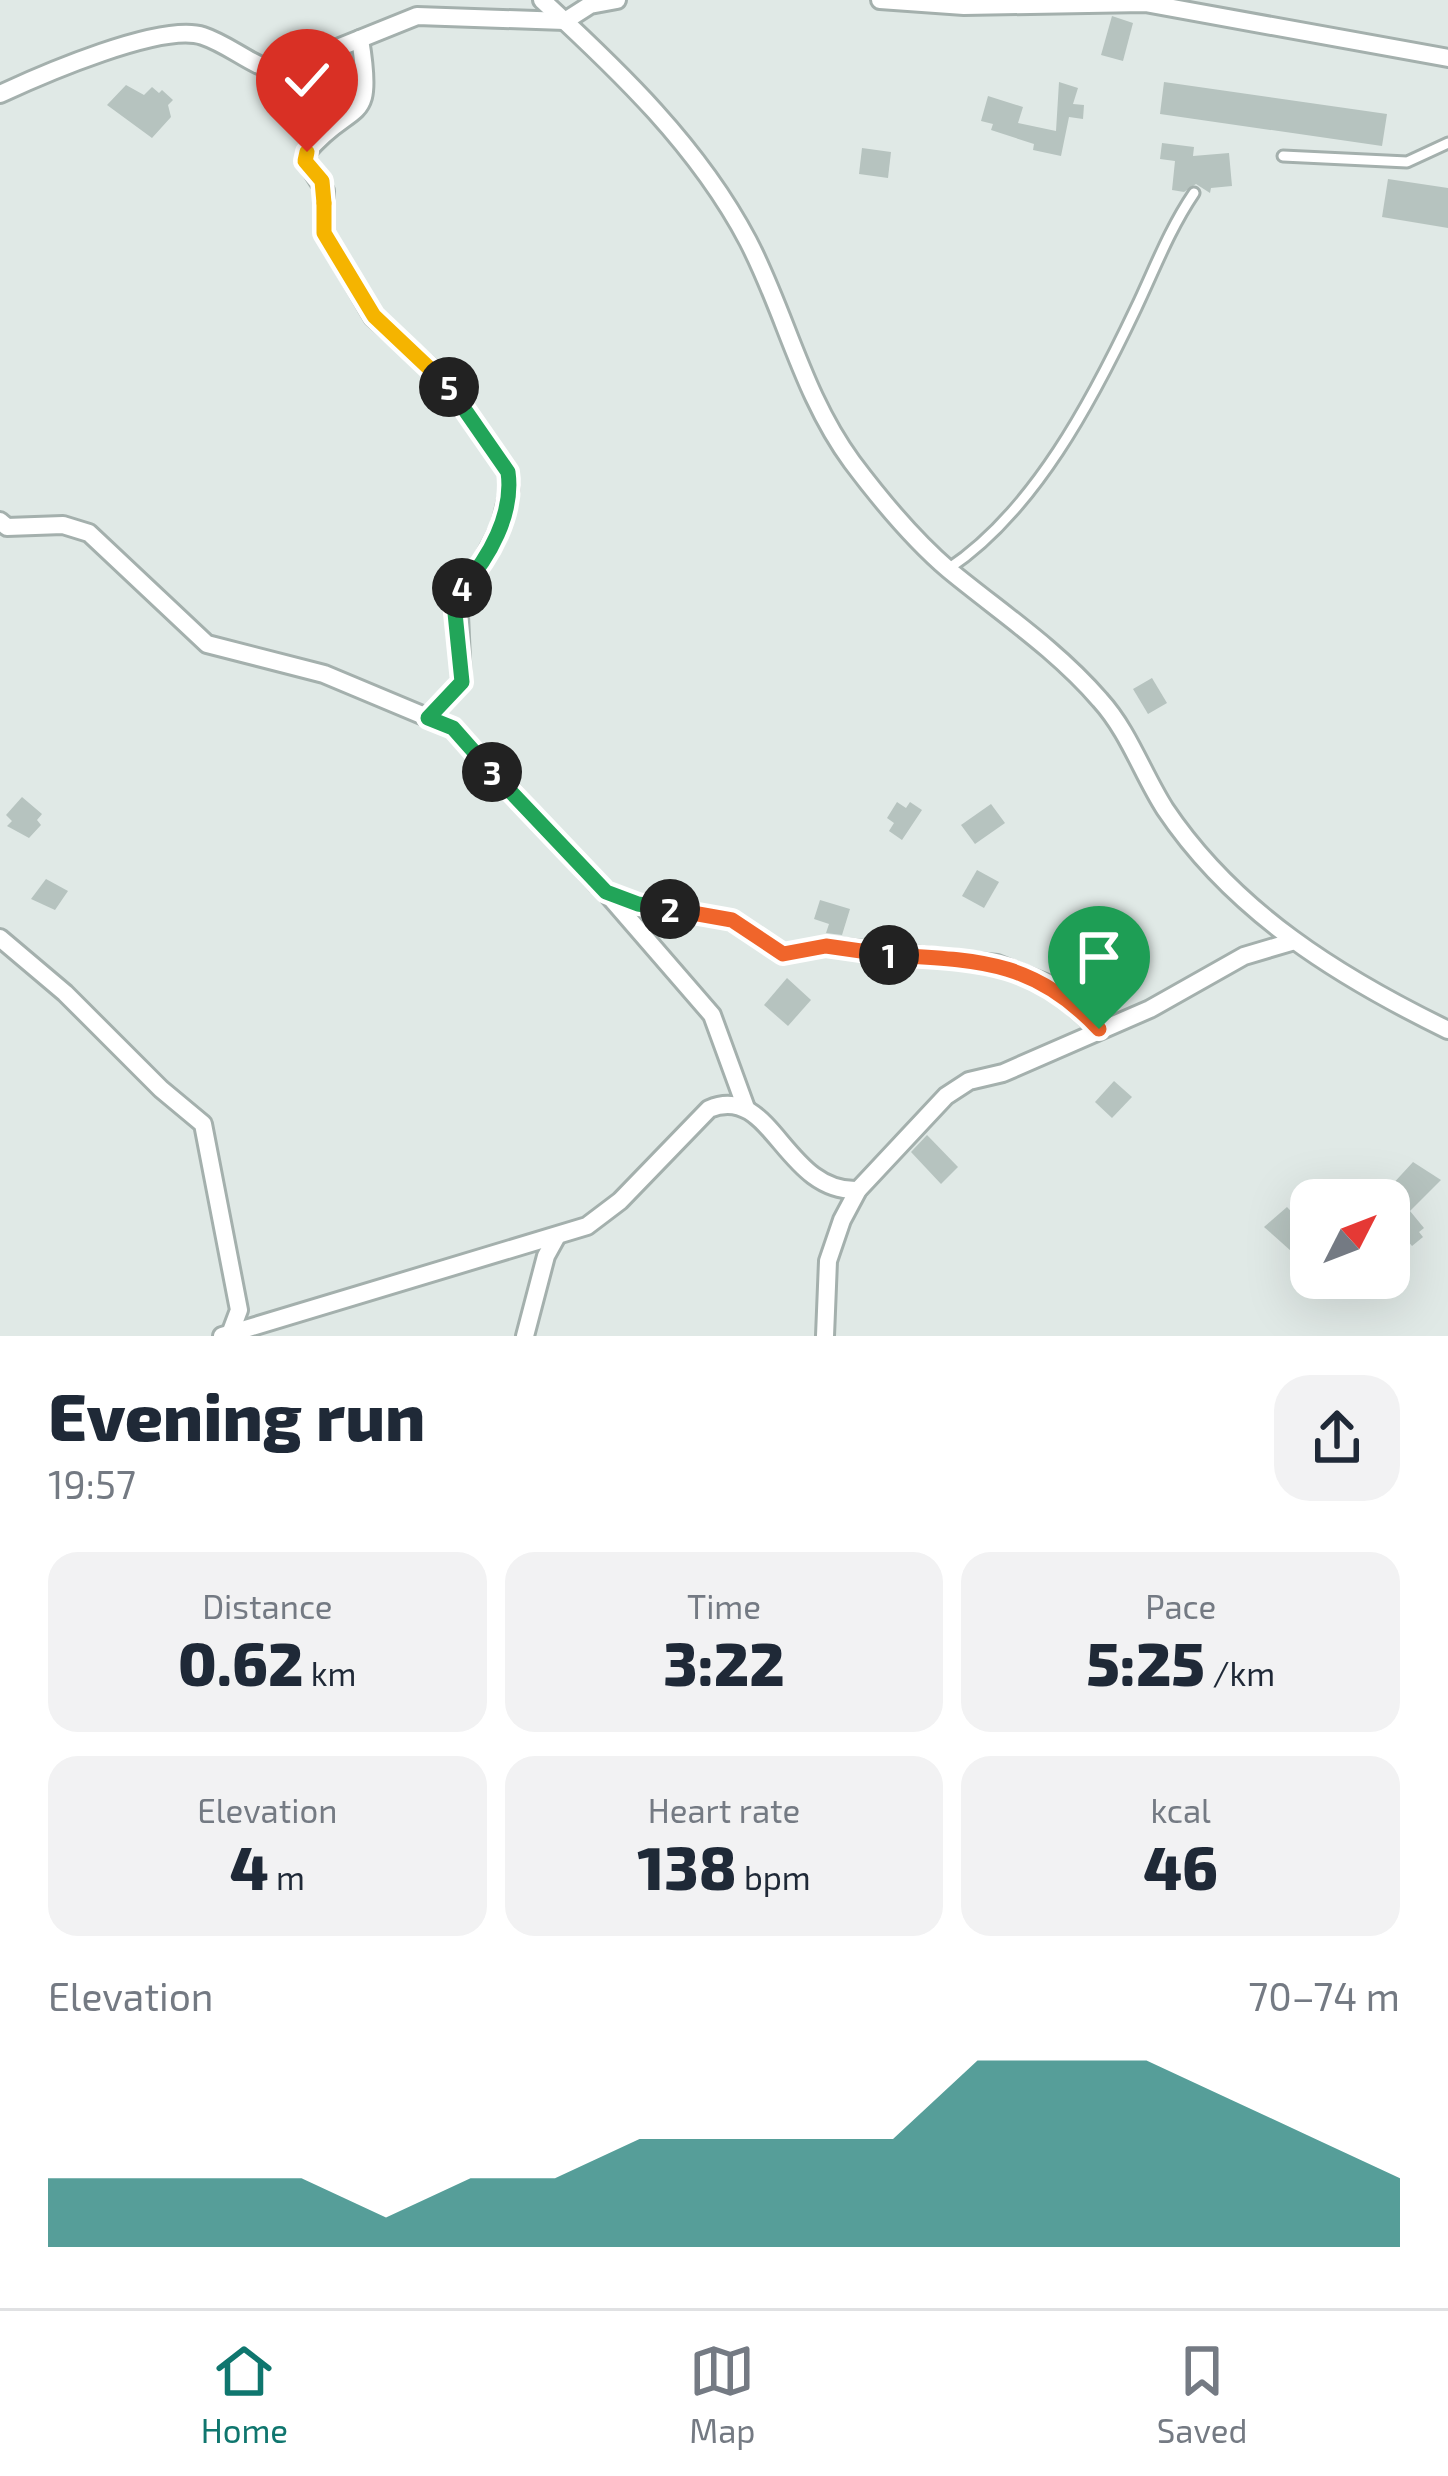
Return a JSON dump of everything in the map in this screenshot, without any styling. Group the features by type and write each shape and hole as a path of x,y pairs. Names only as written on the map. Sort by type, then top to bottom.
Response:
{"street":[{"path":"542,0 638,91 732,215 749,242 811,396 852,461 948,569 1025,628 1101,700 1173,818 1242,896 1291,942 1448,1030"},
{"path":"0,94 101,52 188,33 204,36 259,68 278,72 417,16 565,21 590,4 617,0"},
{"path":"880,0 964,6 1144,3 1448,58"},
{"path":"360,39 368,86 362,107 307,152 305,161 325,191 324,233 374,316 458,398 508,472 510,488 500,528 482,563 458,593 462,682 428,718"},
{"path":"0,521 7,526 63,525 89,533 207,644 324,674 460,734 712,1015 746,1108 809,1175 827,1188 858,1190"},
{"path":"606,892 638,904 732,920 783,954 826,946 997,964 1050,985 1099,1029"},
{"path":"0,938 203,1124 239,1310 226,1335"},
{"path":"825,1336 828,1261 858,1190 946,1096 969,1081 1003,1073 1150,1009 1244,956 1291,942"},
{"path":"226,1335 587,1226 620,1201 709,1109 723,1103 746,1108"},
{"path":"525,1336 546,1256 557,1237"}],"lane":[{"path":"1283,156 1407,162 1448,143"},
{"path":"948,569 977,550 1075,427 1170,229 1194,193"}],"building":[{"path":"1112,16 1133,23 1123,61 1101,55"},
{"path":"1059,82 1078,88 1073,104 1084,105 1083,119 1069,117 1061,156 1033,150 1034,144 991,130 993,124 981,121 988,96 1023,107 1018,123 1056,131"},
{"path":"1164,82 1387,114 1382,146 1160,114"},
{"path":"126,85 144,95 152,87 159,93 162,90 173,100 168,105 171,117 152,138 107,105"},
{"path":"1162,143 1194,147 1193,156 1229,153 1232,186 1211,188 1210,193 1196,184 1184,192 1172,190 1175,161 1160,159"},
{"path":"862,148 891,152 888,178 859,174"},
{"path":"1388,179 1448,188 1448,228 1382,217"},
{"path":"1152,678 1167,703 1148,714 1133,689"},
{"path":"22,797 42,814 37,820 41,825 29,838 7,826 12,821 6,815"},
{"path":"897,802 906,808 910,802 922,810 902,840 889,831 894,823 887,818"},
{"path":"991,804 1005,823 975,844 961,825"},
{"path":"977,870 999,882 984,908 962,896"},
{"path":"46,879 68,891 55,910 31,899"},
{"path":"820,900 850,909 842,935 826,933 829,924 814,919"},
{"path":"1087,915 1091,922 1097,918 1105,929 1082,950 1067,928"},
{"path":"787,978 811,1000 788,1026 764,1005"},
{"path":"1114,1081 1132,1097 1112,1118 1095,1102"},
{"path":"927,1135 958,1167 941,1184 911,1152"},
{"path":"1413,1162 1441,1180 1410,1211 1410,1179 1397,1179"},
{"path":"1287,1207 1290,1250 1264,1227"},
{"path":"1410,1211 1424,1228 1419,1232 1423,1237 1412,1246"}],"route":[{"path":"307,152 305,161 325,191 324,233 367,307 443,379 508,472 510,488 500,528 482,563 458,593 455,613 462,682 428,718 460,734 505,788 616,898 732,920 783,954 826,946 997,964 1050,985 1099,1029"}]}
